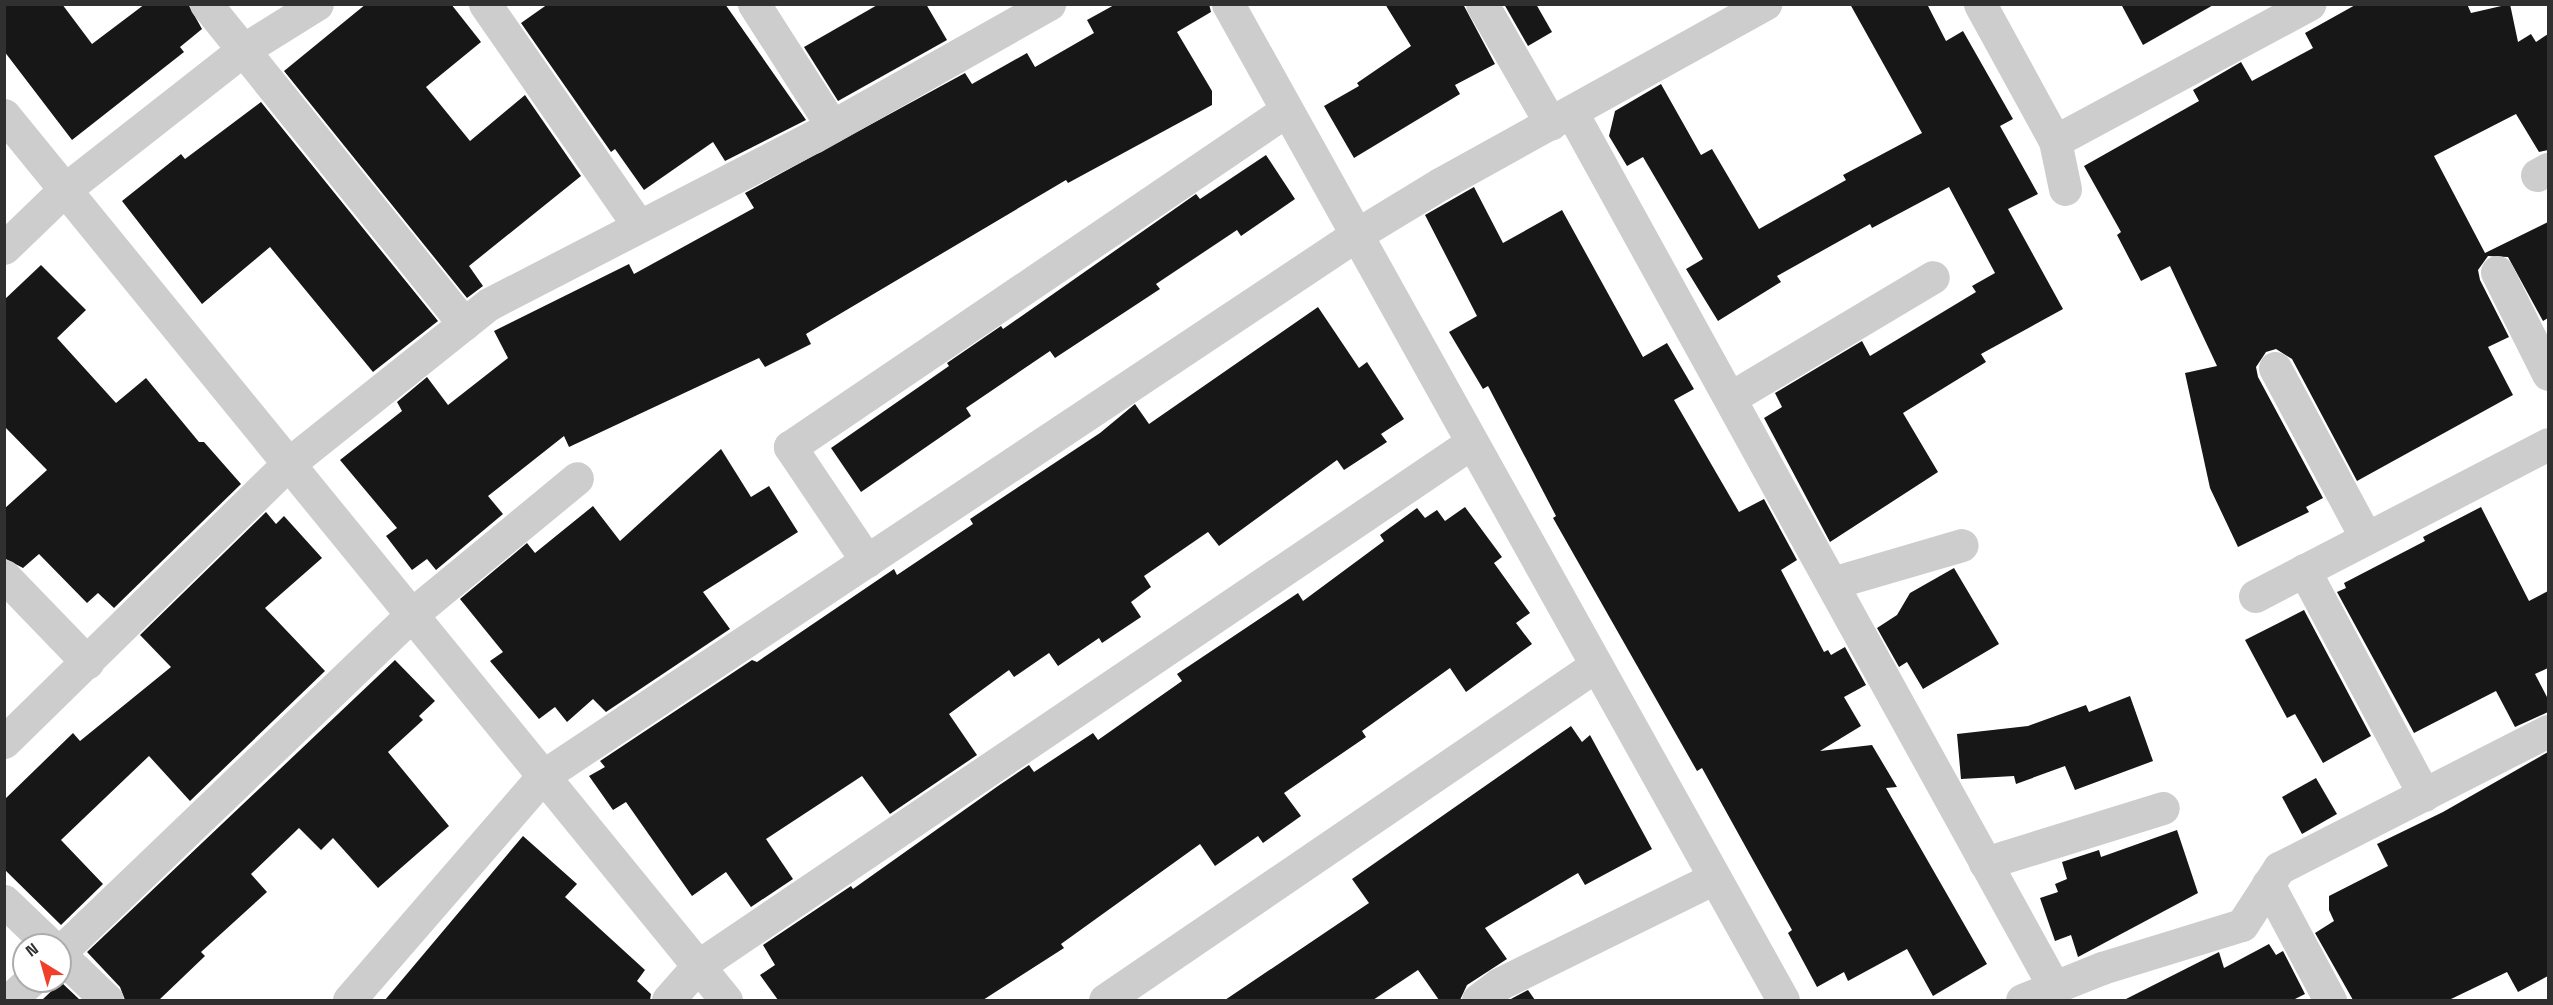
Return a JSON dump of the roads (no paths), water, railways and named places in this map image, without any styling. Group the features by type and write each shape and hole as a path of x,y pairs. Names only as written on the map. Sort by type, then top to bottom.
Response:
{"street":[{"path":"206,4 464,324"},
{"path":"4,248 63,190 243,50 317,4"},
{"path":"485,4 639,226"},
{"path":"754,4 832,126"},
{"path":"4,742 287,465 489,304 832,126 1049,4"},
{"path":"1228,4 1783,1000"},
{"path":"1482,4 1561,119 1730,398 2054,987"},
{"path":"1980,4 2055,141 2065,189"},
{"path":"2055,141 2309,4"},
{"path":"349,1000 543,776 1356,235 1440,184 1764,5"},
{"path":"867,561 790,447 1287,110"},
{"path":"4,115 287,465 726,1000"},
{"path":"2498,272 2548,374"},
{"path":"1730,398 1933,277"},
{"path":"2275,369 2366,538"},
{"path":"668,1000 698,966 1471,443"},
{"path":"2255,596 2548,444"},
{"path":"72,942 411,615 577,478"},
{"path":"1832,583 1962,545"},
{"path":"2304,570 2424,795"},
{"path":"4,576 87,662"},
{"path":"1105,1000 1595,666"},
{"path":"2022,1000 2102,968 2242,925 2279,868 2548,731"},
{"path":"1985,863 2163,808"},
{"path":"1478,1000 1499,984 1714,878"},
{"path":"2268,884 2331,1000"},
{"path":"4,901 37,933"},
{"path":"72,966 107,1000"}]}
